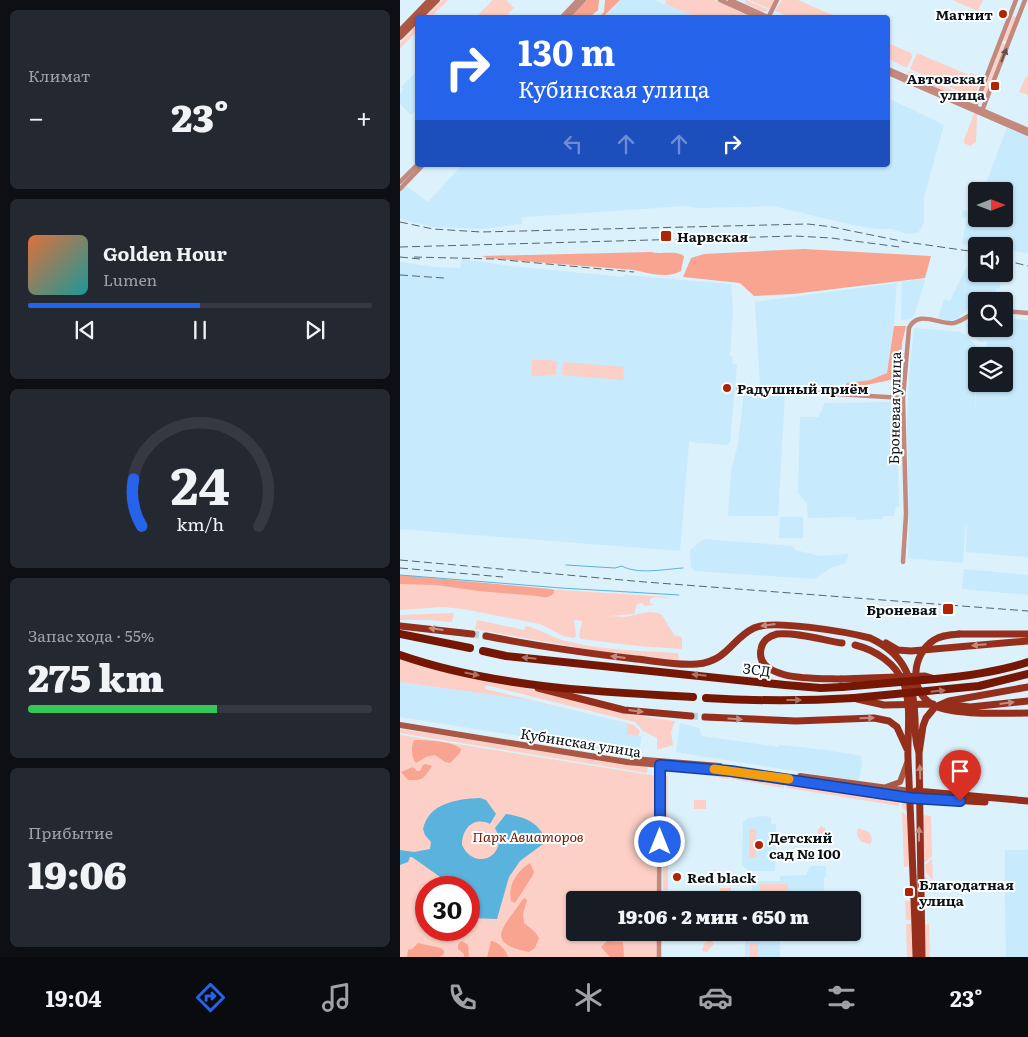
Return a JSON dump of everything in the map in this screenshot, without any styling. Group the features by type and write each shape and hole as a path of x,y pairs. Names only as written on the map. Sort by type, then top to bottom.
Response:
{"highway":[{"path":"400,634 470,648"},
{"name":"ЗСД","path":"483,651 524,658 821,688 978,674 1028,662"},
{"path":"400,655 441,668 504,680 560,687 693,697"},
{"path":"706,698 805,700 854,698 979,686 1028,674"}],"main road":[{"path":"415,15 430,0"},
{"path":"421,15 436,0"},
{"path":"400,31 415,16"},
{"path":"400,37 415,21"},
{"path":"486,636 619,657 697,664 716,659 753,628 771,624 867,634 898,650 911,651 1028,641"},
{"path":"790,625 870,638 879,642 895,655 907,671 912,684 916,743 919,753"},
{"path":"400,626 472,634"},
{"path":"842,642 778,634 765,640 760,650 763,662 774,672 792,676 841,679 926,676 935,679"},
{"path":"1028,634 959,634 944,636 925,647 918,657 916,666 918,688 923,696 934,706 960,711 1028,713"},
{"path":"855,645 868,649 885,659 904,684 909,738 908,762 916,957"},
{"path":"504,680 624,710 691,716"},
{"path":"922,957 919,753 922,726 935,707 949,701 1009,692 1028,687"},
{"path":"854,698 884,706 938,704 970,707 1028,701"},
{"path":"705,717 796,721 879,718 897,727 904,739 908,752"},
{"name":"Кубинская улица","path":"400,723 627,762 730,767 885,788 910,794"},
{"path":"885,788 900,782 908,762"},
{"name":"Кубинская улица","path":"660,763 910,794 1028,806"},
{"name":"Кубинская улица","path":"920,795 1028,801"}],"street":[{"path":"564,15 578,0"},
{"path":"570,15 584,0"},
{"path":"720,0 740,4 756,15"},
{"path":"730,0 765,15"},
{"path":"770,15 777,0"},
{"path":"974,108 1016,0"},
{"path":"982,112 1025,0"},
{"path":"890,70 1028,134"},
{"path":"890,74 974,108"},
{"path":"982,112 1028,130"},
{"path":"400,182 415,167"},
{"path":"400,188 421,167"},
{"path":"1013,312 1028,313"},
{"name":"Броневая улица","path":"903,562 906,514 903,398 906,344 911,324 916,320 924,318 945,323 958,322 968,316"},
{"path":"738,388 903,398"},
{"path":"660,763 660,891"},
{"path":"659,957 660,941"}],"shaded area":[{"path":"587,0 599,0 598,10 592,15 573,15"},
{"path":"605,0 620,0 605,15 601,15 604,12"},
{"path":"621,0 654,0 691,15 606,15"},
{"path":"415,73 415,111 411,115 400,104 400,94 404,89 401,87"},
{"path":"890,99 944,125 924,197 924,222 918,233 906,234 892,229 852,225 773,206 699,208 685,206 522,217 522,224 481,229 433,227 400,219 400,192 406,186 428,202 460,167 890,167"},
{"path":"1007,128 1028,137 1028,253 1013,251 1013,237 968,237 968,245 962,244 967,218 962,217 962,210 968,211 968,228 1013,227 1013,182 987,182"},
{"path":"804,249 931,256 925,278 793,294 754,296 740,283 683,277 691,258 704,254"},
{"path":"676,253 684,256 681,271 670,275 658,275 634,270 487,258 482,256"},
{"path":"462,259 510,266 624,277 624,275 731,284 733,311 730,356 733,357 732,363 737,365 730,442 727,445 689,442 680,551 400,529 400,262 434,267 460,268"},
{"path":"967,266 968,282 1000,282 1000,288 996,289 996,292 968,292 968,310 956,319 948,321 938,318 944,299 950,301"},
{"path":"925,280 915,313 911,319 901,320 902,282"},
{"path":"897,283 887,373 870,380 811,389 760,386 755,302"},
{"path":"1013,319 1028,320 1028,557 966,552 967,524 965,528 963,563 908,558 907,422 914,328 961,332 978,347 968,347 968,392 976,392 974,424 976,392 1013,392 1013,347 987,347 987,342 979,342 975,337 1013,337"},
{"path":"894,326 906,326 902,343 900,378 861,386 845,386 847,383 870,380 887,373"},
{"path":"744,392 785,394 778,516 728,516 731,471 738,444"},
{"path":"899,402 900,431 897,431 899,506 896,507 894,516 883,516 883,519 857,520 855,517 808,518 807,504 798,493 800,417 818,417 825,403"},
{"path":"780,517 803,517 803,538 779,538"},
{"path":"704,539 792,546 795,550 820,556 849,554 845,564 832,567 814,579 695,571 691,567 690,550"},
{"path":"964,569 1028,575 1028,595 962,589"},
{"path":"400,575 550,589 554,590 554,593 545,597 436,585 400,584"},
{"path":"400,682 524,699 627,723 636,735 642,737 638,755 400,717"},
{"path":"680,723 699,728 702,736 778,747 780,745 826,750 861,756 862,763 859,781 676,752"},
{"path":"414,740 452,744 461,749 460,753 450,763 435,755 426,757 416,763 412,752"},
{"path":"423,765 432,766 421,779 408,780 401,772 413,767 420,771"},
{"name":"Детский сад № 100","path":"761,816 771,817 771,824 776,824 775,871 748,871 742,865 743,822 747,819"},
{"path":"1005,850 1028,850 1028,957 1006,957"},
{"path":"530,863 534,872 533,875 515,903 511,901 510,895 512,884 521,870"},
{"path":"811,866 826,866 824,891 752,891 752,881 780,881 780,876 806,875"},
{"path":"525,898 527,900 523,914 524,923 539,938 535,948 529,952 505,944 502,938 505,925"},
{"path":"462,941 468,945 469,957 464,957 464,954 458,949 458,944"},
{"path":"491,941 502,947 508,957 487,957"},
{"path":"607,941 623,942 624,957 610,957 601,947"},
{"path":"745,941 780,941 780,957 745,957"},
{"path":"418,943 441,948 444,954 440,957 407,957 408,950"}],"green space":[{"path":"442,0 448,0 433,15 427,15"},
{"path":"493,0 506,0 514,8 507,15 478,15"},
{"path":"666,0 714,0 750,15 691,15 665,4"},
{"path":"745,0 769,10 764,12 746,4"},
{"path":"749,0 775,0 770,9"},
{"path":"782,0 798,0 832,15 786,15 775,11"},
{"path":"952,0 983,0 978,11"},
{"path":"1013,16 1016,17 1007,42 1003,40"},
{"path":"415,27 415,33 400,49 400,43"},
{"path":"1002,43 1006,44 983,102 980,101"},
{"path":"890,44 911,53 912,57 907,68 890,60"},
{"path":"917,53 969,75 971,73 982,78 975,95 972,97 910,69"},
{"path":"909,71 965,96 963,99 907,75"},
{"path":"1026,76 1028,77 1028,95 1019,92"},
{"path":"977,113 976,142 970,146 964,143 964,140 974,114"},
{"path":"532,360 557,362 556,375 531,376"},
{"path":"563,362 624,367 623,380 562,375"},
{"path":"400,576 669,597 654,597 650,599 650,603 654,605 645,606 642,603 637,604 634,614 610,616 624,617 649,612 658,613 662,615 674,635 682,637 682,647 681,649 638,646 581,639 582,621 574,620 576,636 574,638 563,636 540,624 463,609 443,607 400,610"},
{"path":"454,613 452,622 400,620 400,615"},
{"path":"477,620 524,630 526,626 562,640 590,646 678,653 679,660 608,653 475,629"},
{"path":"400,658 434,668 623,712 675,721 671,732 673,745 657,750 657,738 643,731 635,722 486,685 485,689 599,716 523,699 400,682"},
{"path":"627,723 634,725 640,731 638,736 627,734"},
{"path":"400,729 648,767 647,773 400,733"},
{"name":"Парк Авиаторов","path":"400,735 657,776 657,891 566,891 566,941 657,941 657,957 400,957"},
{"path":"712,772 728,773 729,779 700,774"},
{"path":"733,774 784,782 784,788 732,779"},
{"path":"663,776 668,776 668,827 664,827"},
{"path":"787,783 853,791 870,796 902,800 907,805 908,813 902,807 902,801 899,801 899,806 787,788"},
{"path":"694,800 706,800 706,809 694,809"},
{"path":"902,812 908,816 910,866 904,867"},
{"path":"923,815 931,816 932,856 926,862 923,862"},
{"path":"821,826 825,828 828,834 825,843 818,836 818,830"},
{"path":"858,828 869,832 872,838 871,844 859,839 857,835"},
{"path":"749,829 756,829 756,857 749,857"},
{"path":"663,830 668,830 668,890 663,890"},
{"path":"932,859 933,880 926,873 925,865"},
{"path":"924,877 932,882 932,891 923,893"},
{"path":"760,884 788,884 788,891 760,891"},
{"path":"720,888 731,888 731,891 720,891"},
{"path":"905,901 911,901 911,920 906,920"},
{"path":"906,924 911,924 912,957 907,957"},
{"path":"929,924 930,957 925,957 924,925"},
{"path":"712,941 714,944 707,952 702,951 705,942"},
{"path":"750,943 758,943 758,957 750,957"}],"water":[{"path":"480,798 486,800 496,814 490,824 478,822 466,829 462,845 475,858 482,859 495,853 498,846 498,838 495,828 506,814 534,824 545,839 543,844 520,861 509,877 497,919 480,918 480,876 439,876 412,857 410,857 408,862 400,865 400,850 414,852 430,849 431,842 423,829 431,813 445,804"}],"waterway":[{"path":"566,565 615,568 622,566 628,569 644,571 683,568"},
{"path":"400,575 679,595"}],"tunnel":[{"path":"472,634 486,636"},
{"path":"691,716 705,717"}],"railway":[{"path":"400,222 433,229 481,232 808,224 906,242 968,251"},
{"path":"400,247 795,236 831,238 900,247"},
{"path":"400,257 420,259"},
{"path":"414,257 494,259 634,272"},
{"path":"1013,262 1028,266"},
{"path":"400,275 444,278"},
{"path":"400,560 645,582 1028,611"},
{"path":"400,568 503,577"}],"slow traffic":[{"path":"714,769 789,779"}],"place":[{"name":"Магнит","path":"1003,14"},
{"name":"Автовская улица","path":"995,86"},
{"name":"Нарвская","path":"666,236"},
{"name":"Радушный приём","path":"727,388"},
{"name":"Броневая","path":"948,609"},
{"name":"Детский сад № 100","path":"759,845"},
{"name":"Red black","path":"677,877"},
{"name":"Благодатная улица","path":"909,892"}],"route":[{"path":"660,842 660,765 785,778 927,800 960,801"}]}
